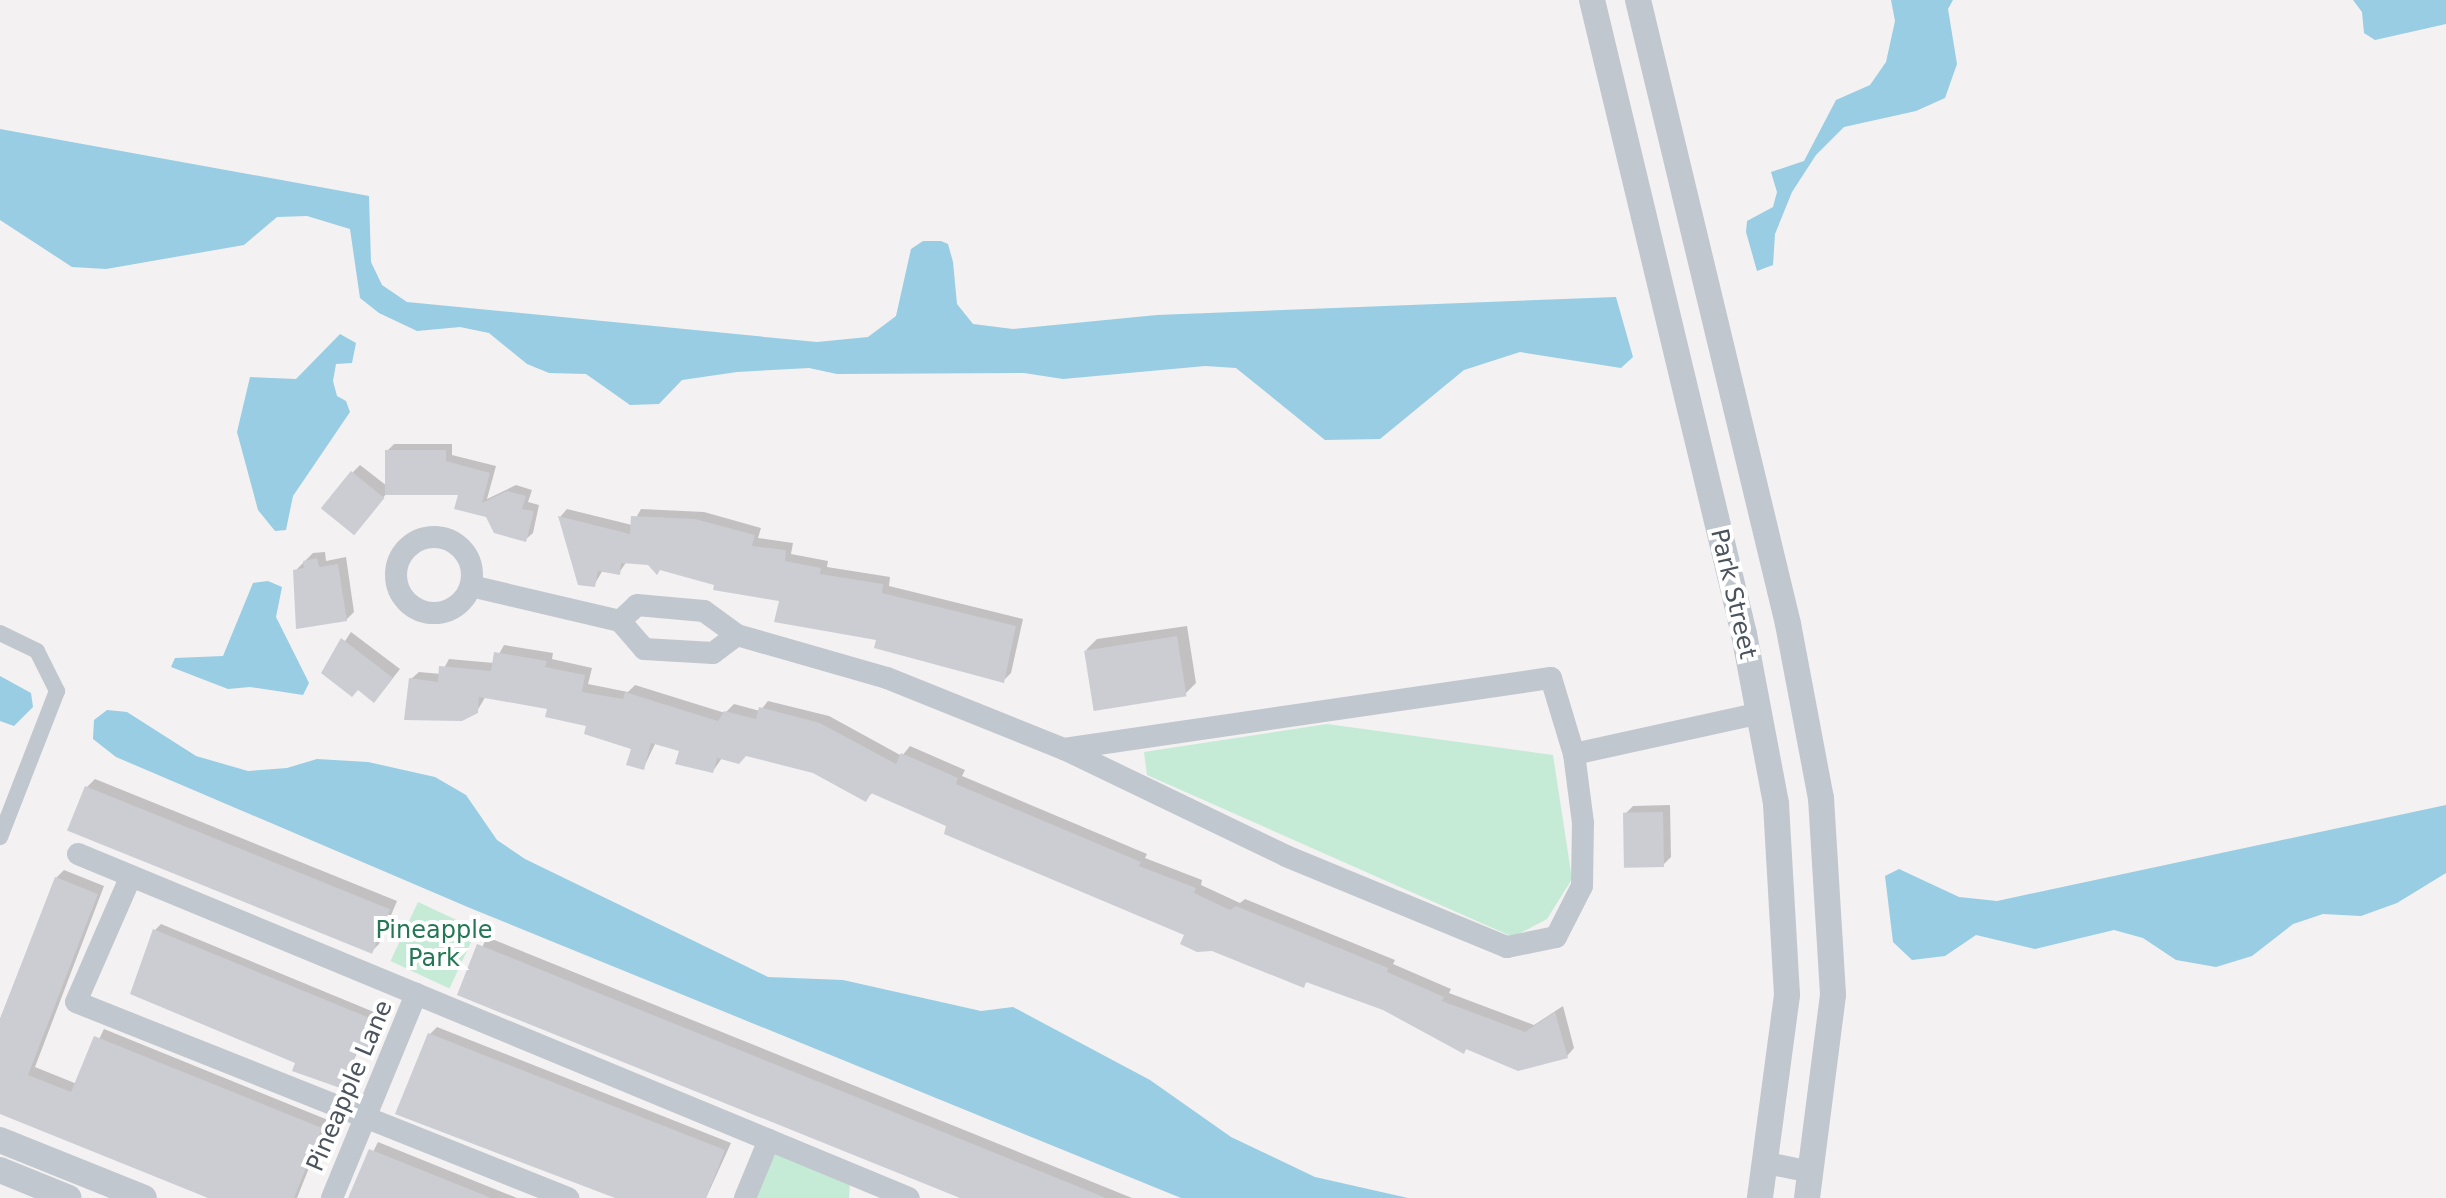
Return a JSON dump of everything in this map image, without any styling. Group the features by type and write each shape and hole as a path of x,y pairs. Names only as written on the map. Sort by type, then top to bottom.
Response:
{"street":[{"name":"Park Street","path":"1592,0 1728,569 1760,713 1776,804 1787,995 1760,1198"},
{"name":"Park Street","path":"1638,0 1772,559 1810,732 1828,882 1833,995 1807,1198"},
{"path":"1728,569 1772,559"},
{"path":"471,586 620,621 644,649 713,653 737,635"},
{"path":"620,621 637,605 660,603 704,611 737,635 887,678 1064,749 1286,856 1507,947 1556,937 1582,886 1583,823 1574,754 1551,678 1064,749"},
{"path":"0,633 37,651 57,691 0,837"},
{"path":"1574,754 1760,713"},
{"path":"78,854 769,1140 863,1189 909,1198"},
{"path":"131,876 76,1002 568,1198"},
{"name":"Pineapple Lane","path":"332,1198 416,994"},
{"path":"0,1140 144,1198"},
{"path":"745,1198 769,1140"},
{"path":"1767,1163 1811,1172"},
{"path":"0,1170 69,1198"}],"green space":[{"path":"1327,724 1553,755 1572,879 1547,919 1513,937 1147,775 1144,752"},
{"name":"Pineapple Park","path":"418,902 477,929 449,988 391,961"},
{"path":"777,1150 850,1183 849,1198 753,1198"}],"water":[{"path":"1891,0 1953,0 1948,9 1957,64 1945,98 1916,111 1844,127 1816,155 1792,192 1775,234 1773,265 1757,271 1746,232 1747,221 1773,207 1777,192 1771,172 1804,161 1836,100 1870,85 1886,62 1895,21"},
{"path":"2353,0 2446,0 2446,24 2375,40 2364,33 2362,12"},
{"path":"0,129 369,196 371,262 382,285 407,302 817,342 868,337 896,316 911,249 923,241 941,241 948,244 953,262 957,304 973,324 1013,329 1157,315 1616,297 1633,357 1621,368 1520,352 1464,370 1380,439 1325,440 1236,368 1205,366 1063,379 1024,373 837,374 809,368 737,372 682,380 659,404 630,405 586,374 549,373 527,364 489,333 460,327 417,331 379,313 360,298 350,229 307,216 277,217 244,245 106,269 72,267 0,220"},
{"path":"340,334 356,343 352,363 336,364 333,381 337,396 346,401 350,412 293,496 286,530 275,531 258,510 237,432 250,377 296,379"},
{"path":"268,581 282,587 276,617 309,683 303,695 250,687 228,689 171,667 175,658 223,656 253,583"},
{"path":"0,676 31,693 33,707 14,726 0,721"},
{"path":"107,710 127,712 196,756 248,771 287,768 317,759 368,762 435,777 466,795 497,840 525,859 768,977 843,980 981,1011 1013,1007 1150,1080 1231,1137 1315,1177 1408,1198 1181,1198 470,908 116,757 93,739 94,720"},
{"path":"2446,805 2446,873 2397,903 2361,916 2323,914 2293,924 2252,956 2216,967 2176,960 2143,938 2114,930 2035,949 1976,935 1945,956 1912,960 1893,942 1885,876 1899,869 1959,897 1997,901"}],"building":[{"path":"385,450 446,450 446,461 490,473 482,503 507,491 526,496 522,509 534,511 526,542 494,533 486,517 454,509 458,495 385,495"},
{"path":"351,471 384,498 354,535 321,508"},
{"path":"558,516 630,534 631,516 695,519 755,535 752,546 786,550 785,561 821,568 820,574 883,584 882,593 1016,626 1004,683 874,648 876,640 774,622 779,601 713,590 714,585 660,570 657,575 648,565 621,563 620,575 598,571 595,587 578,585"},
{"path":"317,558 319,567 338,564 347,621 296,629 293,570 304,568 303,561"},
{"path":"1177,636 1187,696 1094,711 1084,651"},
{"path":"341,638 393,678 374,703 358,690 352,697 321,673"},
{"path":"494,652 547,661 545,667 585,675 582,692 623,699 625,692 718,721 724,711 756,719 759,707 820,723 896,764 901,753 958,778 956,784 1141,862 1139,866 1196,888 1194,893 1230,910 1236,906 1388,968 1387,972 1444,997 1442,1001 1525,1032 1555,1012 1568,1058 1518,1071 1466,1049 1464,1054 1383,1010 1306,982 1304,988 1212,951 1197,952 1180,944 1184,935 944,834 946,826 871,793 866,802 813,773 746,756 739,764 717,758 713,773 675,764 679,751 651,743 644,770 626,765 631,749 584,734 586,726 545,717 547,709 479,697 478,713 462,721 404,720 409,678 438,682 439,666 491,671"},
{"path":"85,786 390,909 372,954 67,831"},
{"path":"1663,812 1664,867 1624,868 1623,813"},
{"path":"55,877 98,894 28,1075 71,1092 94,1036 322,1128 294,1198 208,1198 0,1114 0,1019"},
{"path":"153,929 382,1023 371,1052 358,1047 343,1089 292,1071 295,1063 130,994"},
{"path":"477,944 1104,1198 960,1198 457,995"},
{"path":"428,1033 725,1150 706,1198 615,1198 395,1114"},
{"path":"369,1149 489,1197 489,1198 348,1198"}]}
